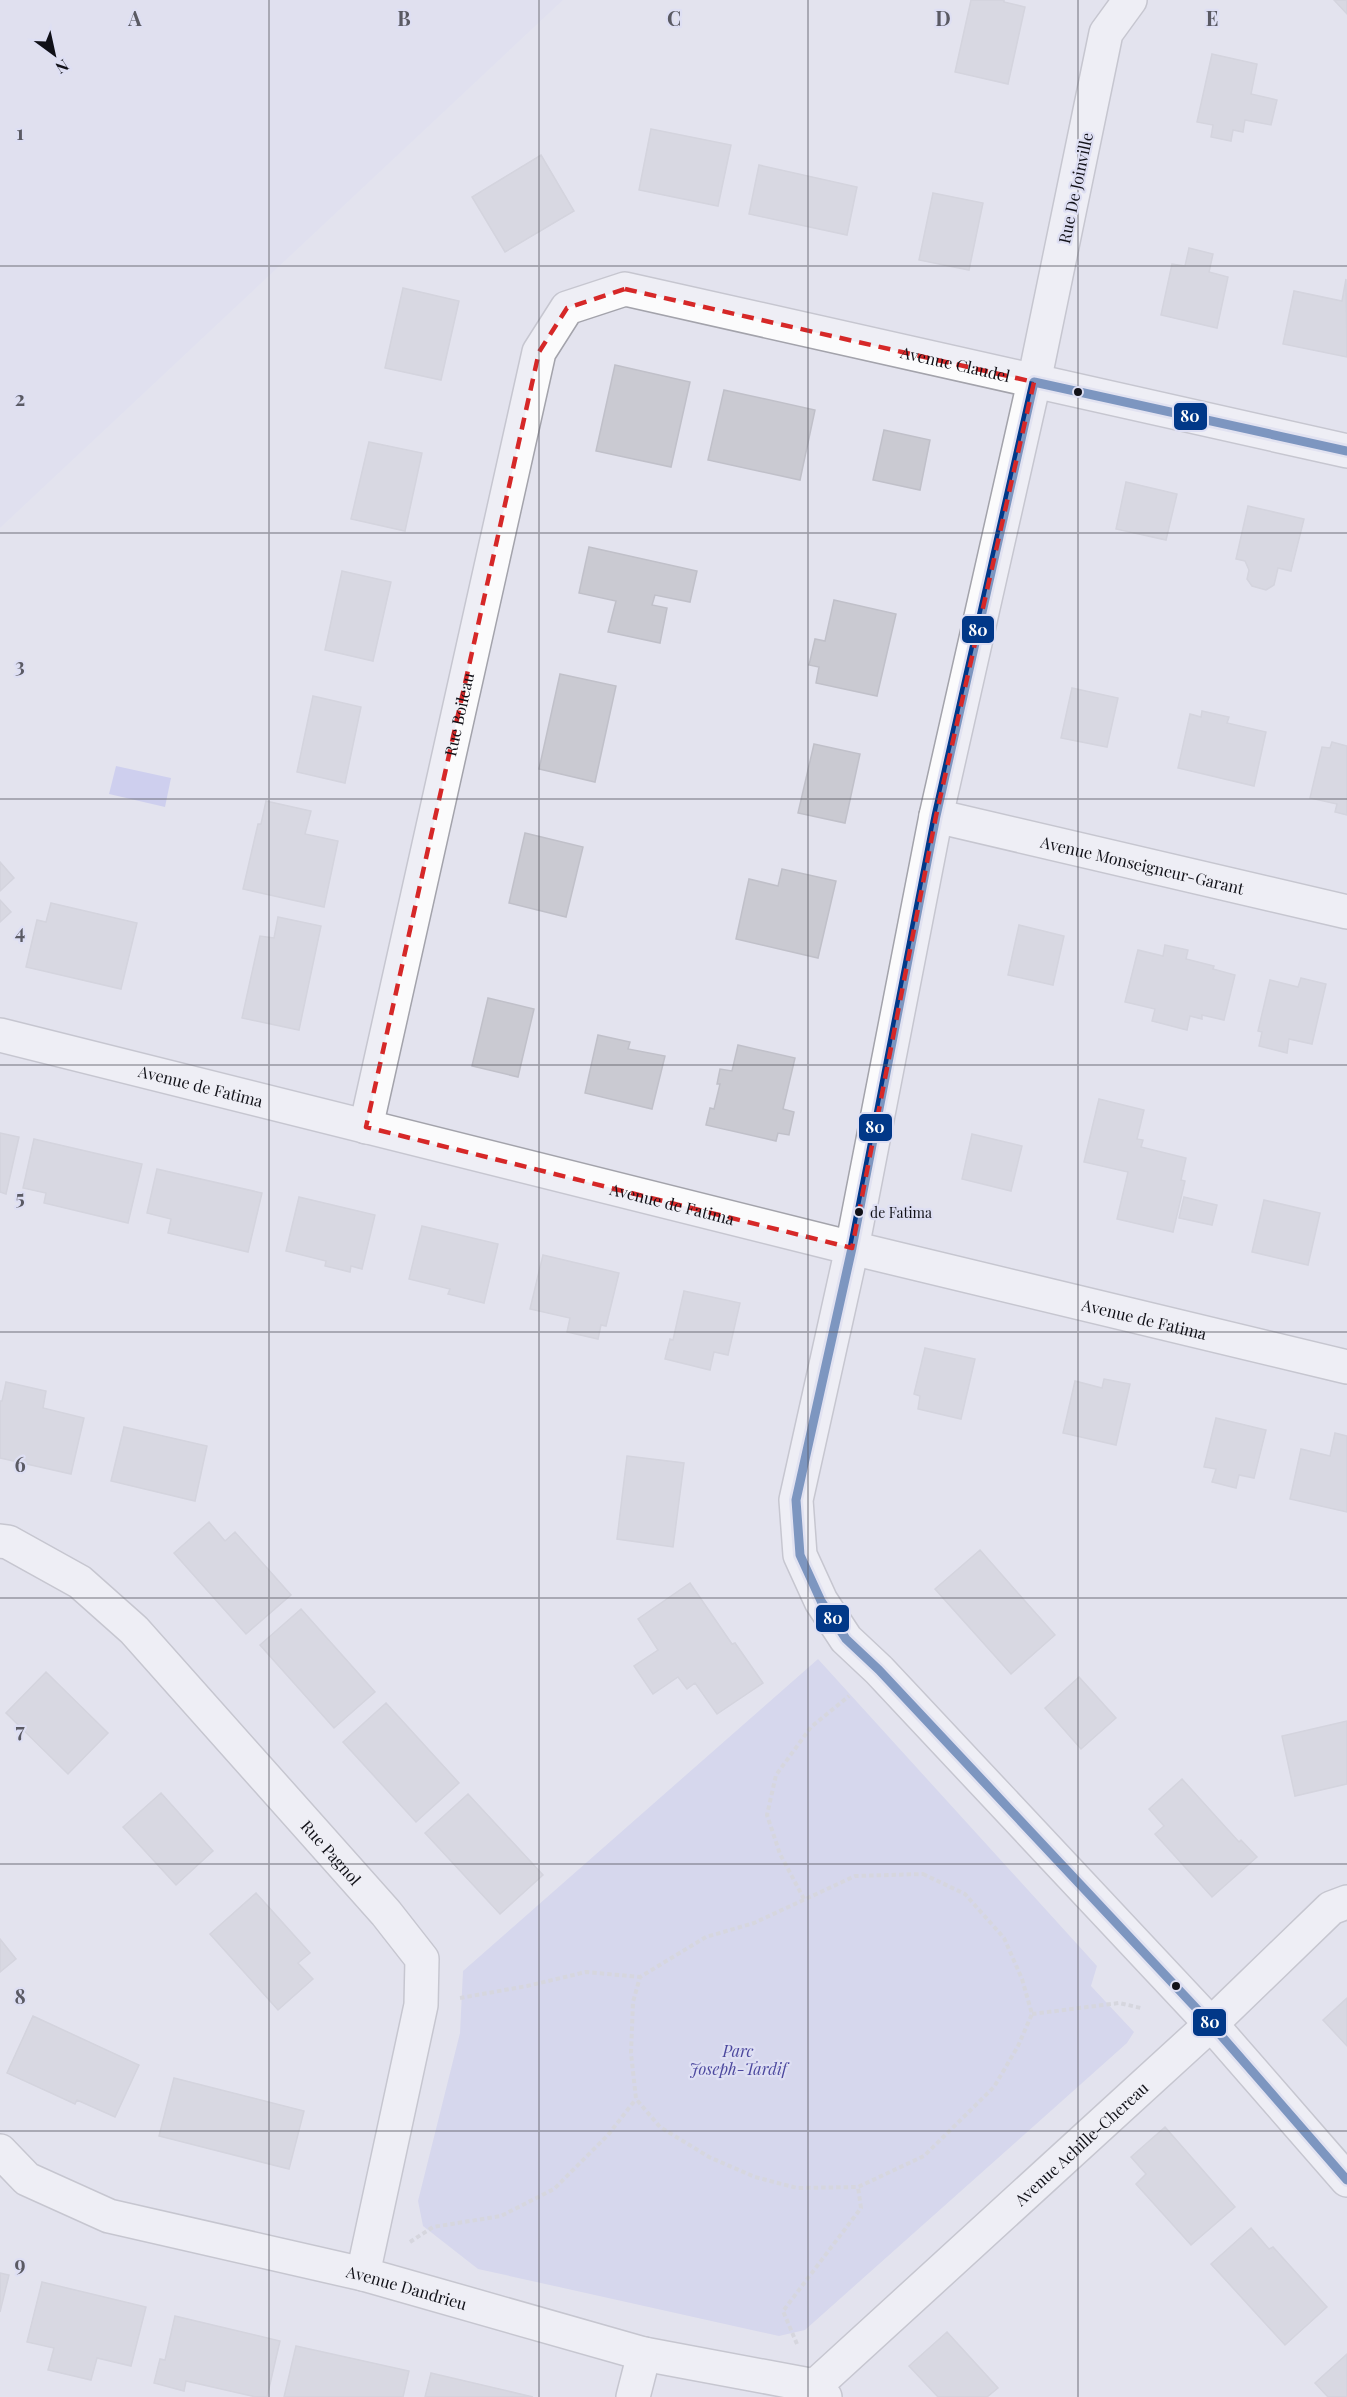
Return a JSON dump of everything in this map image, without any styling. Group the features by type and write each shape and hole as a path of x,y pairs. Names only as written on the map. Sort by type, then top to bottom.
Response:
{"street":[{"name":"Rue De Joinville","path":"1130,0 1106,33 1034,382 936,816 852,1248 796,1500 800,1555 821,1601 846,1639 879,1670 1211,2024 1347,2180"},
{"name":"Avenue Claudel","path":"567,308 625,289 1347,451"},
{"name":"Rue Boileau","path":"366,1127 539,352 567,308"},
{"name":"Avenue Monseigneur-Garant","path":"936,816 1347,912"},
{"name":"Avenue de Fatima","path":"0,1035 852,1248 1347,1367"},
{"name":"Rue Pagnol","path":"0,1541 8,1542 81,1582 134,1630 386,1913 422,1959 421,2005 363,2274"},
{"name":"Avenue Achille-Chereau","path":"820,2392 1331,1908 1347,1902"},
{"name":"Avenue Dandrieu","path":"0,2151 27,2179 109,2216 363,2274 644,2354 820,2392"},
{"path":"633,2397 644,2354"}],"path":[{"path":"804,1899 780,1854 767,1815 776,1775 811,1727 879,1670"},
{"path":"421,2005 527,1986 586,1972 640,1977 706,1937 754,1923 855,1876 922,1874 965,1894 1004,1938 1022,1979 1032,2014 1018,2046 994,2087 924,2156 858,2187 797,2188 755,2177 709,2157 660,2127 636,2099 631,2053 633,2002 640,1977"},
{"path":"1032,2014 1119,2003 1142,2008"},
{"path":"363,2274 433,2227 501,2216 554,2188 608,2135 636,2099"},
{"path":"820,2392 783,2311 861,2208 858,2187"}],"highlighted area":[{"path":"625,289 1034,382 936,816 852,1248 366,1127 539,352 567,308"}],"shaded area":[{"path":"0,0 563,0 0,528"},
{"path":"116,766 171,778 165,807 109,794"}],"green space":[{"name":"Parc Joseph-Tardif","path":"818,1659 1097,1966 1091,1986 1134,2032 1127,2043 805,2330 779,2336 478,2269 423,2226 418,2201 460,2033 463,1971"}],"building":[{"path":"971,0 1004,0 1004,2 1025,7 1008,84 955,72"},
{"path":"1334,0 1347,0 1347,14"},
{"path":"1212,54 1257,64 1251,94 1277,100 1271,125 1245,120 1243,132 1233,130 1231,141 1211,137 1213,125 1197,122"},
{"path":"651,129 731,145 718,206 639,190"},
{"path":"541,155 574,211 505,252 472,197"},
{"path":"759,165 857,187 847,235 749,214"},
{"path":"933,193 983,203 969,270 919,260"},
{"path":"1189,248 1213,254 1209,272 1228,277 1217,328 1161,315 1172,264 1185,266"},
{"path":"1346,279 1347,357 1283,344 1294,291 1342,301"},
{"path":"403,288 459,301 441,380 385,368"},
{"path":"615,365 690,382 671,467 596,451"},
{"path":"724,390 815,410 800,480 708,460"},
{"path":"884,430 930,440 920,490 873,480"},
{"path":"369,442 422,453 405,531 351,519"},
{"path":"1126,482 1177,494 1166,540 1116,529"},
{"path":"1248,506 1304,519 1291,571 1278,568 1274,585 1266,590 1252,586 1247,579 1249,570 1245,561 1236,559"},
{"path":"589,547 697,571 690,602 655,595 652,605 667,608 660,643 608,632 616,601 579,593"},
{"path":"342,571 391,582 373,661 325,650"},
{"path":"834,600 896,614 877,696 816,683 819,667 809,665 815,639 825,641"},
{"path":"560,674 616,686 595,782 539,769"},
{"path":"1072,688 1118,698 1107,747 1061,738"},
{"path":"313,696 361,707 345,783 297,772"},
{"path":"1202,711 1229,717 1227,723 1266,732 1254,786 1178,768 1190,714 1201,717"},
{"path":"1332,742 1347,746 1347,815 1335,812 1337,804 1310,798 1322,747 1330,748"},
{"path":"814,744 860,754 845,823 798,813"},
{"path":"266,801 311,811 305,834 338,841 324,907 243,889 258,824 261,824"},
{"path":"525,833 583,847 566,917 509,903"},
{"path":"0,862 14,878 0,891"},
{"path":"782,869 836,881 818,958 736,939 749,879 778,886"},
{"path":"0,900 11,912 0,922"},
{"path":"51,903 137,923 121,989 26,967 37,920 46,922"},
{"path":"278,917 321,926 299,1030 242,1018 260,936 274,938"},
{"path":"1019,925 1064,936 1053,985 1008,975"},
{"path":"1165,945 1188,950 1186,959 1214,966 1213,969 1235,975 1224,1020 1202,1015 1202,1019 1190,1016 1187,1030 1152,1021 1155,1009 1125,1002 1138,950 1163,956"},
{"path":"1301,978 1326,984 1312,1044 1289,1039 1287,1053 1259,1046 1262,1032 1258,1031 1270,980 1298,987"},
{"path":"488,998 534,1009 518,1077 472,1066"},
{"path":"598,1035 630,1042 628,1049 665,1056 652,1109 585,1093"},
{"path":"738,1045 795,1058 783,1109 794,1112 789,1135 778,1133 776,1141 706,1125 710,1108 714,1109 720,1084 717,1084 720,1069 732,1071"},
{"path":"1099,1099 1144,1110 1137,1139 1143,1140 1141,1147 1186,1158 1181,1180 1185,1181 1173,1232 1117,1219 1128,1172 1084,1162"},
{"path":"0,1133 19,1137 6,1194 0,1192"},
{"path":"972,1134 1022,1146 1011,1191 962,1179"},
{"path":"34,1139 142,1164 128,1223 44,1203 46,1193 23,1188"},
{"path":"157,1169 262,1193 248,1252 168,1233 171,1219 147,1213"},
{"path":"299,1197 375,1215 362,1269 351,1266 350,1272 325,1266 326,1261 286,1251"},
{"path":"1184,1197 1217,1205 1212,1225 1179,1218"},
{"path":"1264,1200 1320,1213 1308,1265 1252,1252"},
{"path":"422,1226 498,1244 484,1303 448,1294 450,1289 409,1279"},
{"path":"543,1255 619,1273 606,1326 601,1325 598,1339 567,1332 570,1318 530,1309"},
{"path":"684,1291 740,1303 728,1355 714,1352 710,1370 665,1359 670,1339 673,1340"},
{"path":"925,1348 975,1359 961,1419 918,1409 920,1396 914,1394"},
{"path":"1104,1379 1130,1384 1116,1445 1063,1433 1075,1381 1102,1388"},
{"path":"6,1382 46,1391 43,1408 84,1418 71,1474 0,1458 0,1401 2,1401"},
{"path":"1216,1418 1266,1430 1254,1478 1239,1475 1236,1488 1212,1482 1216,1469 1204,1467"},
{"path":"124,1427 207,1446 195,1501 111,1481"},
{"path":"1335,1433 1347,1436 1347,1512 1290,1499 1301,1449 1330,1456"},
{"path":"627,1456 684,1463 673,1547 617,1539"},
{"path":"209,1522 225,1541 235,1532 291,1595 246,1634 174,1553"},
{"path":"980,1550 1055,1635 1011,1674 935,1589"},
{"path":"690,1583 732,1644 735,1643 763,1683 717,1714 695,1683 687,1689 678,1677 653,1694 634,1666 658,1650 638,1619"},
{"path":"301,1609 375,1692 334,1728 260,1645"},
{"path":"46,1672 108,1733 68,1774 6,1713"},
{"path":"1079,1677 1116,1718 1081,1749 1045,1708"},
{"path":"386,1703 459,1783 416,1822 343,1742"},
{"path":"1347,1721 1347,1784 1295,1796 1282,1736"},
{"path":"1182,1779 1239,1842 1241,1840 1257,1857 1212,1897 1155,1834 1164,1826 1149,1809"},
{"path":"161,1793 213,1851 176,1885 123,1827"},
{"path":"468,1794 543,1875 500,1914 425,1833"},
{"path":"256,1893 310,1953 298,1963 313,1979 278,2010 210,1934"},
{"path":"0,1939 16,1959 0,1972"},
{"path":"1347,1998 1347,2046 1323,2020"},
{"path":"33,2016 139,2065 115,2117 77,2100 75,2104 7,2073"},
{"path":"174,2078 304,2111 289,2169 159,2136"},
{"path":"1165,2127 1235,2207 1191,2245 1136,2184 1146,2174 1131,2157"},
{"path":"1251,2228 1269,2249 1273,2247 1327,2307 1285,2345 1211,2264"},
{"path":"0,2273 9,2275 0,2312"},
{"path":"42,2282 146,2307 131,2366 97,2358 91,2380 48,2370 54,2348 27,2342"},
{"path":"175,2316 280,2341 267,2397 256,2397 186,2381 184,2391 154,2383 160,2359 165,2360"},
{"path":"947,2332 998,2388 987,2397 938,2397 909,2366"},
{"path":"296,2346 409,2371 403,2397 284,2397"},
{"path":"1347,2354 1347,2397 1328,2397 1315,2383"},
{"path":"431,2373 533,2397 425,2397"}],"transit line":[{"name":"80","path":"1034,382 936,816 852,1248 796,1500 800,1555 821,1601 846,1639 879,1670 1211,2024 1347,2180"},
{"name":"80","path":"1034,382 1347,451"}],"place":[{"name":"de Fatima","path":"859,1212"}]}
